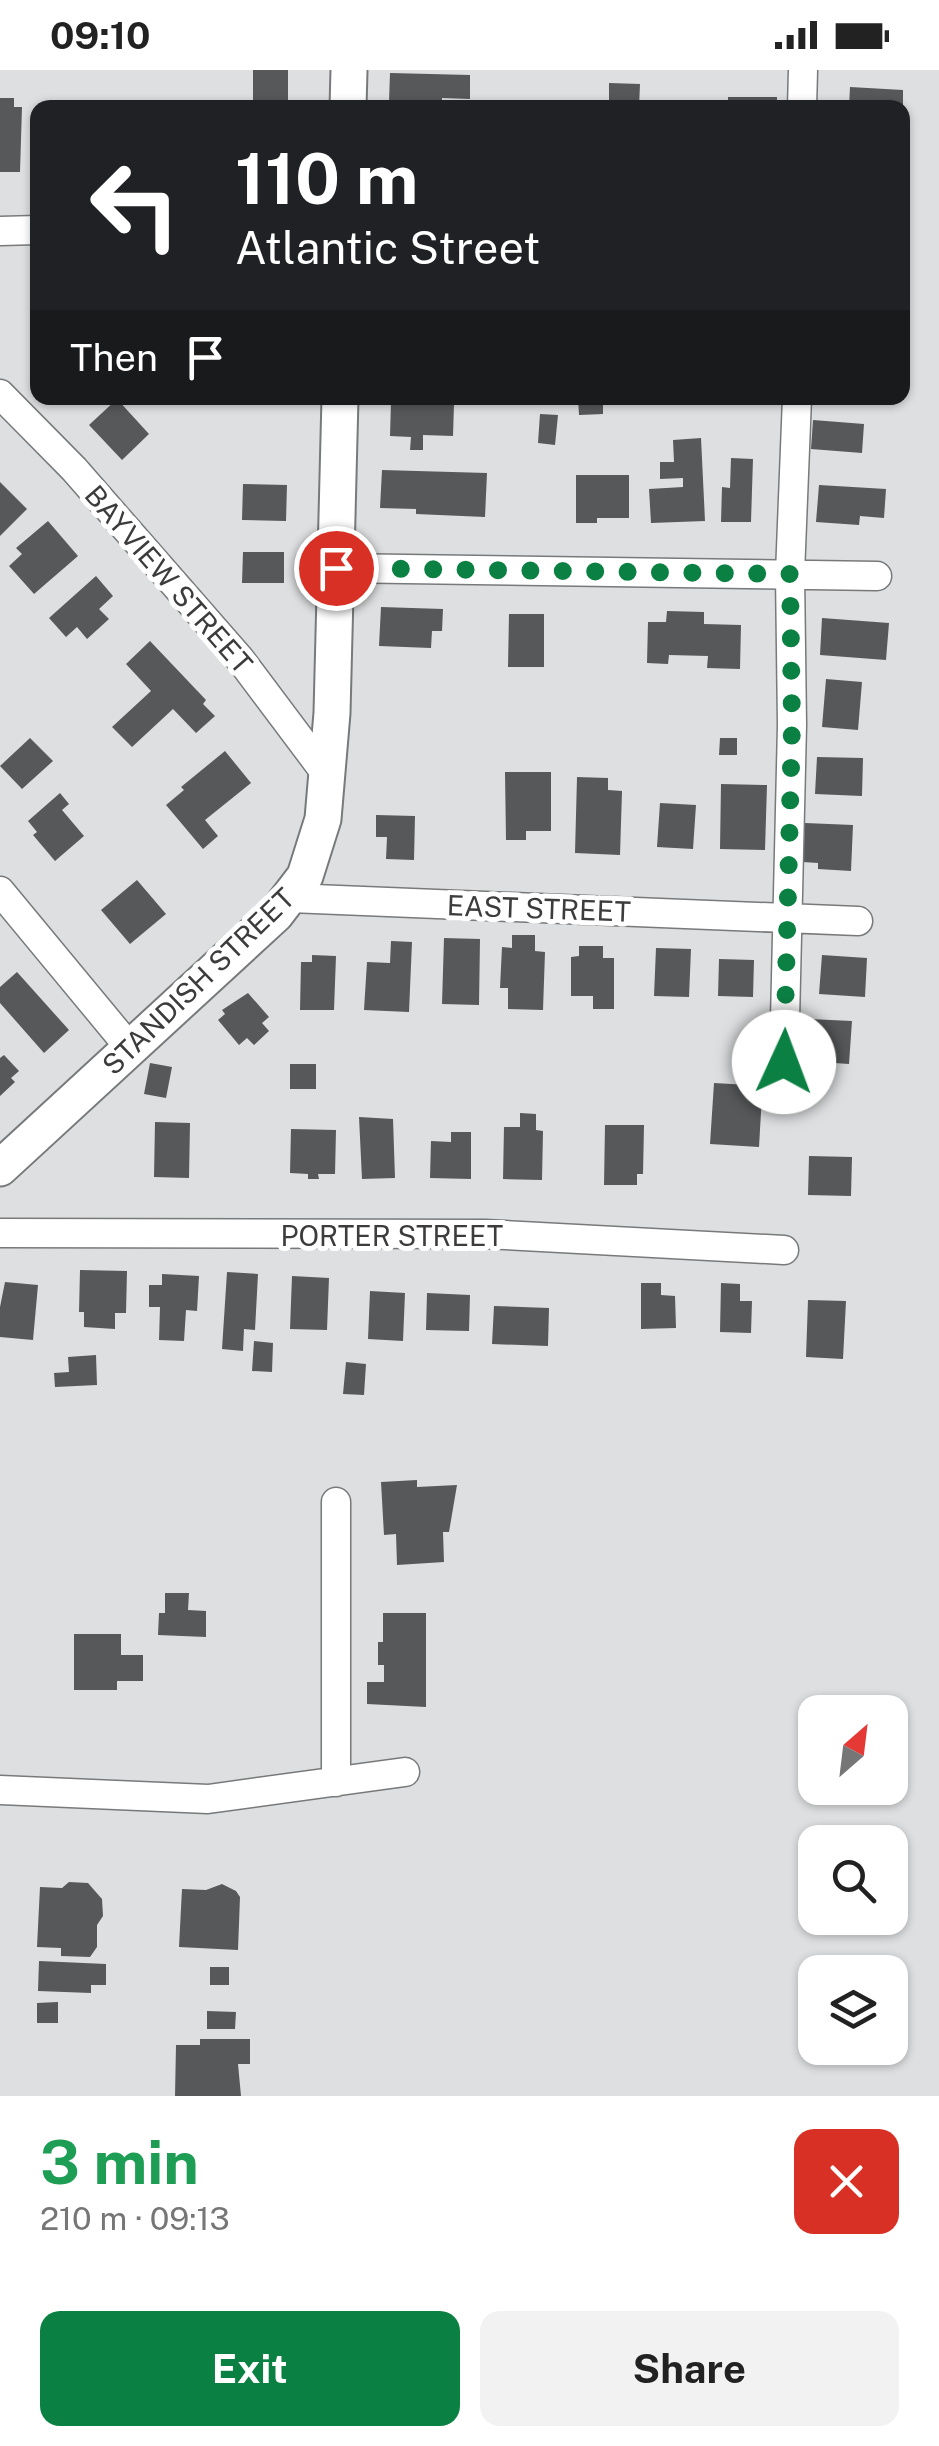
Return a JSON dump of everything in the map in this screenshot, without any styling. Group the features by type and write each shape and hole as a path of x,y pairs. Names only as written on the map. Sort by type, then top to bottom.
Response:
{"street":[{"path":"348,100 349,70"},
{"path":"802,100 803,70"},
{"path":"0,231 30,230"},
{"name":"BAYVIEW STREET","path":"0,394 74,469 240,659 327,775"},
{"name":"STANDISH STREET","path":"0,1168 290,898 305,876 323,818 332,714 340,405"},
{"path":"784,1062 792,725 790,574 797,405"},
{"path":"336,568 877,576"},
{"path":"0,891 130,1048"},
{"name":"EAST STREET","path":"290,898 858,922"},
{"name":"PORTER STREET","path":"0,1233 485,1234 784,1250"},
{"path":"336,1502 336,1782"},
{"path":"0,1790 208,1799 405,1772"}],"building":[{"path":"253,70 288,70 288,100 253,100"},
{"path":"390,73 470,75 470,99 389,100"},
{"path":"609,83 640,84 639,100 609,100"},
{"path":"850,87 903,90 903,100 849,100"},
{"path":"728,97 777,97 777,100"},
{"path":"0,98 14,98 14,107 22,107 20,172 0,172"},
{"path":"111,405 122,405 149,434 122,460 89,425"},
{"path":"391,405 454,405 453,436 423,435 423,450 410,450 411,437 390,436"},
{"path":"578,405 603,405 603,414 579,415"},
{"path":"540,414 558,415 555,445 538,443"},
{"path":"813,420 864,424 862,453 811,449"},
{"path":"701,438 705,521 651,523 649,489 683,487 683,478 660,479 660,462 674,462 673,440"},
{"path":"731,458 753,459 751,522 721,522 722,487 730,488"},
{"path":"382,470 487,473 485,517 380,508"},
{"path":"576,475 629,475 629,518 597,518 597,523 576,523"},
{"path":"0,482 27,509 0,536"},
{"path":"243,484 287,485 286,521 242,520"},
{"path":"819,485 886,489 884,518 860,516 859,525 816,522"},
{"path":"48,521 78,556 34,594 9,566 22,554 16,548"},
{"path":"243,552 284,552 284,583 242,583"},
{"path":"96,576 113,596 99,609 109,619 87,639 77,627 66,637 49,618"},
{"path":"381,607 443,609 442,631 432,631 431,648 379,646"},
{"path":"667,611 704,612 704,624 741,625 740,669 707,668 708,656 669,655 668,664 647,663 648,622 666,622"},
{"path":"509,614 544,614 544,667 508,667"},
{"path":"822,618 889,623 886,660 820,655"},
{"path":"150,641 206,700 203,704 215,716 196,733 173,709 132,747 112,727 151,691 126,664"},
{"path":"826,679 862,682 858,730 822,727"},
{"path":"30,738 53,761 22,789 0,766"},
{"path":"720,738 737,738 737,755 719,755"},
{"path":"225,751 251,783 205,820 218,836 203,849 166,805 184,790 181,787"},
{"path":"817,757 863,758 862,796 815,794"},
{"path":"505,772 551,772 551,831 526,831 526,840 506,840"},
{"path":"577,777 608,778 608,790 622,791 620,855 575,853"},
{"path":"721,784 767,785 765,850 720,849"},
{"path":"60,793 69,804 62,810 84,836 55,861 33,835 37,832 28,821"},
{"path":"660,803 696,805 693,849 657,847"},
{"path":"376,815 415,816 414,860 386,859 387,837 376,837"},
{"path":"805,823 853,825 851,871 818,869 818,863 803,862"},
{"path":"137,880 166,914 130,944 101,910"},
{"path":"512,935 535,935 535,951 545,952 543,1010 508,1009 508,988 500,988 502,947 512,948"},
{"path":"444,938 480,939 479,1005 442,1004"},
{"path":"391,941 412,942 409,1012 364,1010 367,962 390,963"},
{"path":"579,946 603,946 603,958 614,958 614,1009 593,1009 593,996 571,996 571,957 579,956"},
{"path":"656,948 691,949 689,997 654,996"},
{"path":"312,955 336,956 334,1010 300,1010 301,962 312,962"},
{"path":"822,955 867,958 865,997 819,994"},
{"path":"719,959 754,960 753,997 718,996"},
{"path":"17,972 69,1030 44,1053 0,1003 0,987"},
{"path":"248,993 269,1017 262,1023 269,1031 254,1045 247,1038 239,1045 218,1020 225,1014 222,1010"},
{"path":"809,1019 852,1021 849,1064 806,1061"},
{"path":"4,1055 19,1071 11,1078 15,1082 0,1096 0,1058"},
{"path":"150,1063 172,1067 166,1098 144,1094"},
{"path":"290,1064 316,1064 316,1089 290,1089"},
{"path":"714,1083 749,1085 748,1094 762,1095 759,1147 710,1144"},
{"path":"520,1113 536,1114 536,1130 543,1131 542,1180 503,1179 504,1127 520,1127"},
{"path":"359,1117 393,1119 395,1178 362,1179"},
{"path":"155,1122 190,1123 189,1178 154,1177"},
{"path":"605,1125 644,1125 643,1174 637,1174 637,1185 604,1185"},
{"path":"291,1129 336,1130 335,1174 318,1174 319,1179 308,1179 308,1174 290,1173"},
{"path":"451,1132 471,1132 471,1179 430,1178 431,1141 451,1142"},
{"path":"809,1156 852,1157 851,1196 808,1195"},
{"path":"80,1270 127,1271 126,1313 115,1313 115,1329 84,1327 84,1312 79,1312"},
{"path":"227,1272 258,1274 255,1330 244,1329 243,1351 222,1349"},
{"path":"162,1274 199,1276 197,1311 186,1310 184,1341 159,1340 160,1307 149,1307 149,1285 162,1285"},
{"path":"292,1276 329,1278 327,1330 290,1329"},
{"path":"5,1282 38,1285 33,1340 0,1337"},
{"path":"641,1283 661,1283 661,1295 675,1296 676,1328 641,1329"},
{"path":"721,1283 740,1284 740,1301 752,1301 751,1333 720,1332"},
{"path":"370,1291 405,1293 403,1341 368,1339"},
{"path":"427,1293 470,1295 469,1331 426,1330"},
{"path":"808,1300 846,1301 843,1359 806,1357"},
{"path":"494,1306 549,1308 548,1346 492,1344"},
{"path":"254,1341 273,1343 272,1372 252,1371"},
{"path":"96,1355 97,1385 55,1387 54,1373 69,1372 68,1357"},
{"path":"346,1362 366,1364 364,1395 343,1394"},
{"path":"417,1480 417,1487 457,1485 449,1532 443,1532 444,1562 397,1565 396,1534 384,1535 381,1482"},
{"path":"165,1593 189,1593 188,1610 206,1611 206,1637 158,1635 159,1613 165,1613"},
{"path":"383,1613 426,1613 426,1707 367,1704 367,1682 384,1682 384,1665 378,1665"},
{"path":"74,1634 121,1634 121,1655 143,1655 143,1681 117,1681 117,1690 74,1690"},
{"path":"69,1882 88,1883 102,1899 97,1947 90,1957 61,1956 61,1948 37,1947 40,1887 62,1888"},
{"path":"222,1884 240,1897 238,1950 179,1947 182,1889 206,1890"},
{"path":"39,1961 106,1964 106,1985 91,1985 91,1993 38,1991"},
{"path":"210,1967 229,1967 229,1985 210,1985"},
{"path":"58,2002 58,2023 37,2023 37,2003"},
{"path":"207,2011 236,2012 235,2029 207,2029"},
{"path":"200,2039 250,2039 250,2064 238,2064 241,2096 175,2096 176,2045 200,2045"}],"route":[{"path":"336,568 790,574 792,725 784,1062"}]}
